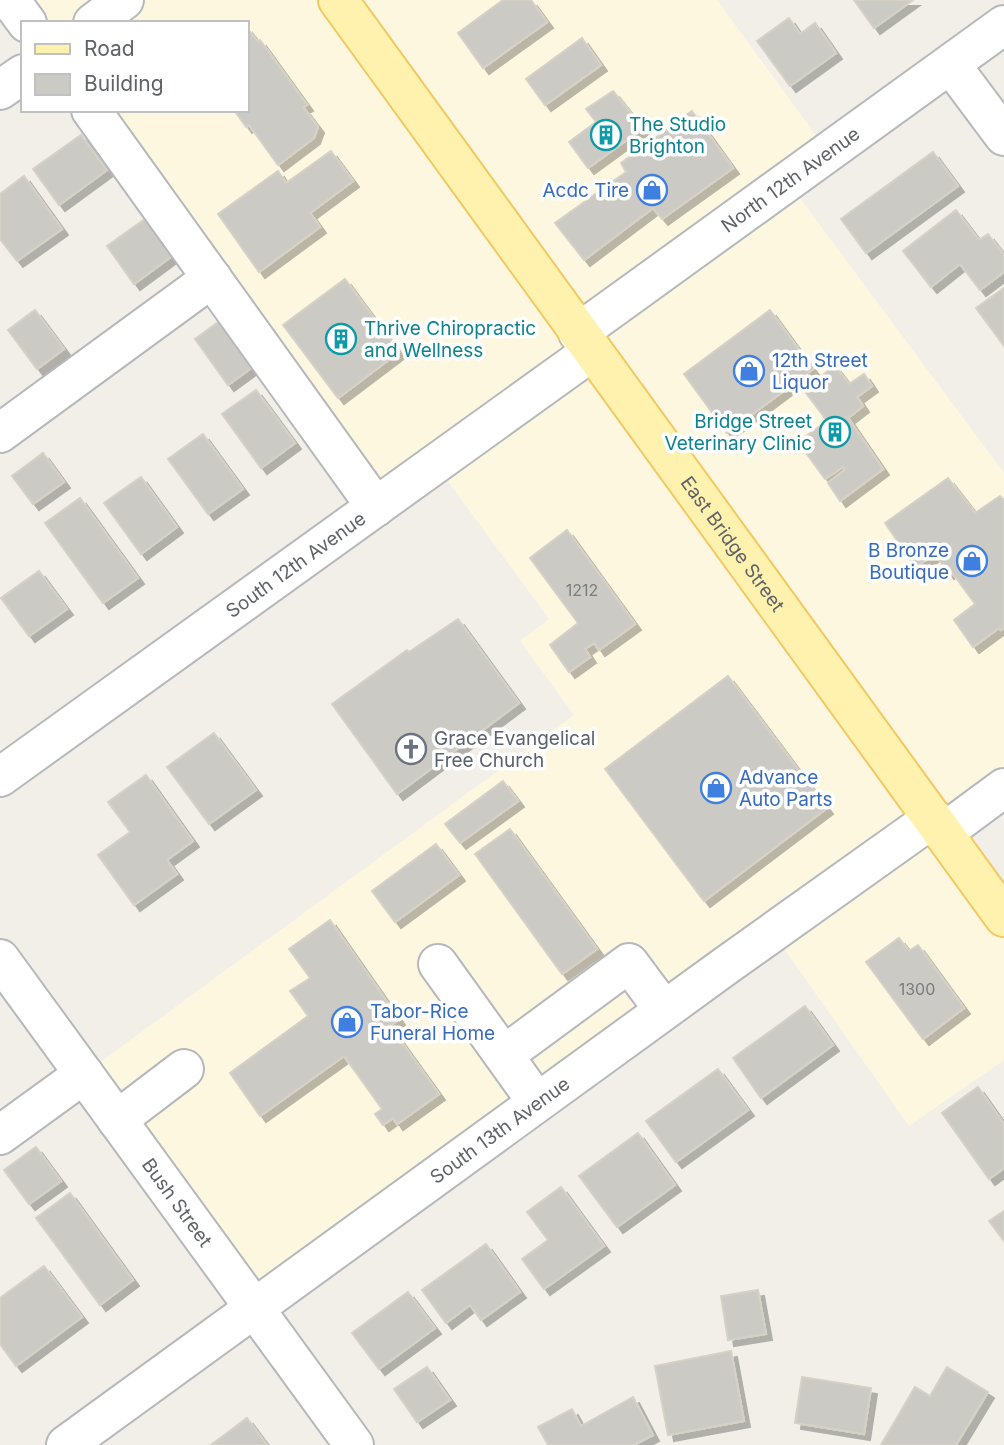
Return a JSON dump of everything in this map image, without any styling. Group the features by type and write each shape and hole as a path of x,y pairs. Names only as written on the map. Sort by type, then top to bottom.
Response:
{"main road":[{"name":"East Bridge Street","path":"338,0 1004,917"}],"street":[{"path":"10,0 26,21"},
{"path":"96,21 124,0"},
{"name":"North 12th Avenue","path":"584,342 1004,25"},
{"path":"951,65 1004,136"},
{"path":"0,90 21,75"},
{"path":"92,112 376,507"},
{"path":"0,433 212,278"},
{"name":"South 12th Avenue","path":"0,777 376,507 584,342"},
{"name":"South 13th Avenue","path":"66,1445 664,1010 938,825 1004,788"},
{"name":"Bush Street","path":"0,959 354,1445"},
{"path":"504,1055 629,963 664,1010"},
{"path":"438,964 537,1102"},
{"path":"117,1120 184,1069"},
{"path":"0,1135 84,1074"}],"shaded area":[{"path":"10,0 717,0 829,153 788,182 1004,473 1004,788 943,833 1004,917 1004,1060 909,1126 773,933 254,1310 84,1074 574,715 520,641 549,619 436,465 376,507 92,112 248,112 248,21 26,21"}],"building":[{"path":"503,0 531,0 547,22 483,68 458,33"},
{"path":"854,0 913,0 874,28"},
{"path":"789,18 800,34 815,23 836,53 790,86 757,41"},
{"path":"248,29 258,42 260,40 307,105 303,107 318,127 314,138 278,165 249,125 246,127 235,112 248,112"},
{"path":"582,38 601,65 545,105 526,79"},
{"name":"The Studio Brighton","path":"613,91 643,128 588,168 569,142 596,122 586,109"},
{"name":"Acdc Tire","path":"692,111 733,168 662,219 653,208 584,260 555,223 626,172 621,163"},
{"path":"81,135 107,170 59,205 33,169"},
{"path":"331,151 353,181 310,213 320,227 259,272 218,214 278,171 286,183"},
{"path":"933,152 958,186 866,253 841,219"},
{"path":"24,176 62,229 17,261 0,239 0,194"},
{"path":"956,210 979,240 988,234 1004,255 1004,272 980,290 960,264 931,287 903,251"},
{"path":"145,219 172,256 134,284 107,246"},
{"name":"Thrive Chiropractic and Wellness","path":"345,279 399,352 338,398 283,325"},
{"path":"1004,288 1004,346 976,308"},
{"path":"35,310 64,349 37,369 8,330"},
{"name":"12th Street Liquor","path":"770,310 813,369 727,433 684,374"},
{"path":"221,320 254,366 228,385 195,339"},
{"name":"Bridge Street Veterinary Clinic","path":"835,366 849,384 864,374 872,386 857,397 863,406 848,418 883,469 840,501 828,483 845,470 843,467 825,479 798,442 827,421 803,389"},
{"path":"256,390 295,443 261,468 222,414"},
{"path":"203,434 243,489 208,514 168,459"},
{"path":"43,453 64,482 33,504 12,476"},
{"path":"141,477 177,527 141,554 104,503"},
{"name":"B Bronze Boutique","path":"948,478 975,513 1000,496 1004,500 1004,628 999,628 973,647 954,620 975,604 936,555 941,551 915,567 885,523"},
{"path":"80,498 138,578 103,603 45,523"},
{"path":"567,530 635,624 599,650 594,643 585,649 590,657 569,672 550,645 578,623 530,558"},
{"path":"39,571 67,609 29,636 1,598"},
{"name":"Grace Evangelical Free Church","path":"458,619 519,703 397,794 332,704 407,650 409,652"},
{"name":"Advance Auto Parts","path":"728,676 827,808 704,901 605,769"},
{"path":"214,733 256,790 209,824 167,767"},
{"path":"146,775 193,841 167,860 177,874 134,905 98,855 130,832 108,802"},
{"path":"503,781 518,801 460,843 445,824"},
{"path":"510,829 597,949 562,974 475,854"},
{"path":"436,844 459,875 395,922 372,891"},
{"name":"Tabor-Rice Funeral Home","path":"330,920 399,1019 390,1026 439,1094 397,1124 393,1118 383,1125 375,1114 382,1109 344,1056 260,1116 230,1073 308,1016 290,991 310,978 289,949"},
{"path":"899,938 909,951 918,945 964,1008 923,1039 866,962"},
{"path":"805,1006 833,1045 761,1098 733,1058"},
{"path":"718,1069 748,1110 676,1162 646,1121"},
{"path":"978,1087 1004,1124 1004,1168 989,1179 942,1113"},
{"path":"638,1133 675,1185 617,1227 579,1176"},
{"path":"36,1147 61,1181 29,1204 4,1170"},
{"path":"561,1187 604,1246 544,1289 522,1259 548,1240 527,1212"},
{"path":"70,1193 133,1280 100,1305 36,1218"},
{"path":"1004,1211 1004,1241 989,1221"},
{"path":"486,1244 520,1292 481,1320 470,1305 446,1323 422,1290"},
{"path":"44,1266 82,1317 16,1366 0,1344 0,1298"},
{"path":"758,1290 766,1334 728,1340 721,1296"},
{"path":"408,1292 435,1328 379,1369 352,1333"},
{"path":"731,1351 744,1421 668,1435 655,1366"},
{"path":"427,1367 450,1400 417,1422 394,1389"},
{"path":"947,1367 988,1392 956,1445 881,1445 915,1387 930,1396"},
{"path":"802,1377 871,1388 864,1434 795,1423"},
{"path":"633,1397 653,1435 634,1445 548,1445 538,1427 572,1409 581,1426"},
{"path":"247,1418 267,1445 211,1445"}],"place":[{"name":"The Studio Brighton","path":"606,135"},
{"name":"Acdc Tire","path":"652,190"},
{"name":"Thrive Chiropractic and Wellness","path":"341,339"},
{"name":"12th Street Liquor","path":"749,371"},
{"name":"Bridge Street Veterinary Clinic","path":"835,432"},
{"name":"B Bronze Boutique","path":"972,561"},
{"name":"Grace Evangelical Free Church","path":"411,749"},
{"name":"Advance Auto Parts","path":"716,788"},
{"name":"Tabor-Rice Funeral Home","path":"347,1022"}]}
